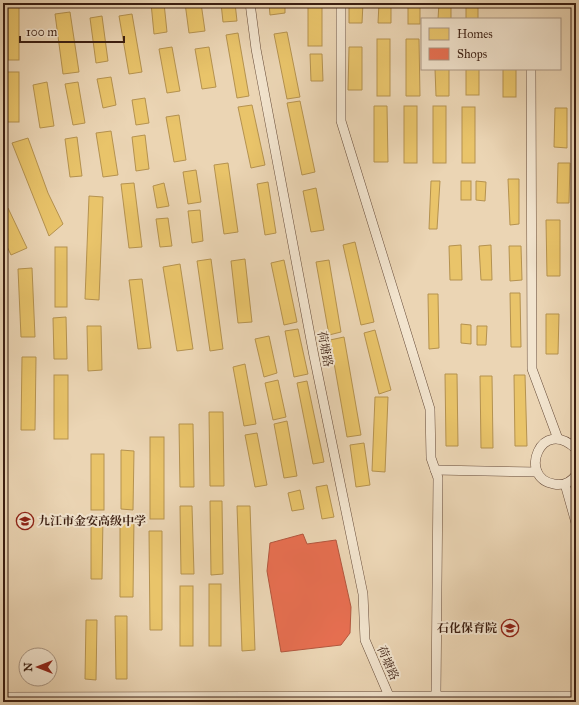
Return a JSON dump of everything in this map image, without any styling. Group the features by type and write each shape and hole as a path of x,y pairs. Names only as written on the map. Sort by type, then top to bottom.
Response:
{"street":[{"name":"荷塘路","path":"250,3 256,49 314,356 363,594 365,640 389,699"},
{"path":"340,3 340,121 430,409 431,458 438,478 436,696"},
{"path":"531,70 532,369 558,439"},
{"path":"576,449 569,442 558,439 548,441 542,444 539,448 536,460 537,472 545,481 550,483 560,485 564,484 576,475"},
{"path":"435,470 537,472"},
{"path":"564,484 576,524"},
{"path":"3,697 389,699 436,696 576,696"}],"building: Homes":[{"path":"8,3 19,3 19,60 8,60"},
{"path":"151,3 164,3 167,32 154,34"},
{"path":"185,3 201,3 205,31 189,33"},
{"path":"221,3 235,3 237,21 223,22"},
{"path":"269,3 285,3 285,13 270,15"},
{"path":"308,3 322,3 322,46 308,46"},
{"path":"349,3 363,3 362,23 349,23"},
{"path":"379,3 391,3 391,23 378,23"},
{"path":"408,3 420,3 420,24 408,24"},
{"path":"439,3 451,3 451,18 438,18"},
{"path":"466,3 478,3 478,18 466,18"},
{"path":"70,12 79,72 63,74 55,14"},
{"path":"132,14 142,72 129,74 119,16"},
{"path":"102,16 108,61 96,63 90,18"},
{"path":"287,32 300,97 287,99 274,34"},
{"path":"238,33 249,96 237,98 226,35"},
{"path":"377,39 390,39 390,96 377,96"},
{"path":"406,39 419,39 420,96 406,96"},
{"path":"172,47 180,91 167,93 159,49"},
{"path":"209,47 216,87 202,89 195,49"},
{"path":"349,47 362,47 362,90 348,90"},
{"path":"310,54 322,54 323,81 311,81"},
{"path":"435,70 449,70 449,96 436,96"},
{"path":"466,70 479,70 479,95 466,95"},
{"path":"503,70 516,70 516,97 503,97"},
{"path":"6,72 19,72 19,122 6,122"},
{"path":"111,77 116,105 103,108 97,79"},
{"path":"47,82 54,126 40,128 33,85"},
{"path":"78,82 85,123 73,125 65,84"},
{"path":"145,98 149,123 136,125 132,100"},
{"path":"300,101 315,172 302,175 287,103"},
{"path":"252,105 265,165 251,168 238,107"},
{"path":"374,106 387,106 388,162 374,162"},
{"path":"404,106 417,106 417,163 404,163"},
{"path":"433,106 446,106 446,163 433,163"},
{"path":"462,107 475,107 475,163 462,163"},
{"path":"555,108 567,108 567,148 554,147"},
{"path":"179,115 186,160 174,162 166,117"},
{"path":"111,131 118,175 103,177 96,133"},
{"path":"145,135 149,169 136,171 132,137"},
{"path":"77,137 82,176 70,177 65,139"},
{"path":"28,138 48,193 63,224 49,236 12,143"},
{"path":"228,163 238,232 224,234 214,165"},
{"path":"558,163 570,163 569,203 557,203"},
{"path":"196,170 201,202 188,204 183,172"},
{"path":"508,179 519,179 519,224 510,225"},
{"path":"431,181 440,181 437,229 429,229"},
{"path":"461,181 471,181 471,200 461,200"},
{"path":"476,181 486,182 485,201 476,200"},
{"path":"268,182 276,233 265,235 257,184"},
{"path":"134,183 142,247 129,248 121,184"},
{"path":"164,183 169,206 157,208 153,186"},
{"path":"316,188 324,230 311,232 303,191"},
{"path":"89,196 103,197 99,300 85,299"},
{"path":"8,208 27,248 11,255 3,238 3,211"},
{"path":"200,210 203,241 192,243 188,211"},
{"path":"168,218 172,246 160,247 156,219"},
{"path":"546,220 560,220 560,276 547,276"},
{"path":"355,242 374,322 361,325 343,245"},
{"path":"461,245 462,280 450,280 449,246"},
{"path":"491,245 492,280 481,280 479,246"},
{"path":"509,246 521,246 522,280 510,281"},
{"path":"55,247 67,247 67,307 55,307"},
{"path":"211,259 223,349 210,351 197,261"},
{"path":"245,259 252,322 238,323 231,261"},
{"path":"284,260 297,322 284,325 271,263"},
{"path":"329,260 341,332 329,335 316,262"},
{"path":"180,264 193,349 177,351 163,267"},
{"path":"32,268 35,337 21,337 18,269"},
{"path":"142,279 151,348 138,349 129,280"},
{"path":"510,293 520,293 521,347 511,347"},
{"path":"428,294 438,294 439,348 429,349"},
{"path":"546,314 559,314 558,354 546,354"},
{"path":"66,317 67,359 54,359 53,318"},
{"path":"461,324 471,325 471,344 461,343"},
{"path":"87,326 101,326 102,370 88,371"},
{"path":"477,326 487,326 486,345 477,345"},
{"path":"298,329 308,374 294,377 285,331"},
{"path":"375,330 391,390 379,394 364,333"},
{"path":"269,336 277,373 264,377 255,339"},
{"path":"344,337 361,435 347,437 330,340"},
{"path":"22,357 36,357 35,430 21,430"},
{"path":"245,364 256,424 244,426 233,367"},
{"path":"445,374 457,374 458,446 446,446"},
{"path":"54,375 68,375 68,439 54,439"},
{"path":"514,375 525,375 527,446 515,446"},
{"path":"480,376 492,376 493,448 481,448"},
{"path":"278,380 286,417 273,420 265,383"},
{"path":"307,381 324,462 313,464 297,383"},
{"path":"375,397 388,397 385,472 372,471"},
{"path":"209,412 223,412 224,486 210,486"},
{"path":"287,421 297,476 284,478 274,424"},
{"path":"179,424 193,424 194,487 180,487"},
{"path":"257,433 267,485 255,487 245,435"},
{"path":"150,437 164,437 164,519 150,519"},
{"path":"364,443 370,485 356,487 350,445"},
{"path":"121,450 134,451 133,510 121,509"},
{"path":"91,454 104,454 104,510 91,510"},
{"path":"327,485 334,517 322,519 316,487"},
{"path":"300,490 304,509 292,511 288,493"},
{"path":"210,501 222,501 223,574 211,575"},
{"path":"180,506 192,506 194,574 181,574"},
{"path":"237,506 250,506 255,650 242,651"},
{"path":"91,517 103,517 102,579 91,579"},
{"path":"120,517 134,517 133,597 120,597"},
{"path":"149,531 162,531 162,630 150,630"},
{"path":"209,584 221,584 221,646 209,646"},
{"path":"180,586 193,586 193,646 180,646"},
{"path":"115,616 127,616 127,679 116,679"},
{"path":"86,620 97,620 96,680 85,679"}],"building: Shops":[{"path":"303,534 307,544 336,540 351,607 350,633 341,645 281,652 267,571 270,543"}],"place":[{"name":"九江市金安高级中学","path":"25,521"},
{"name":"石化保育院","path":"510,628"}]}
